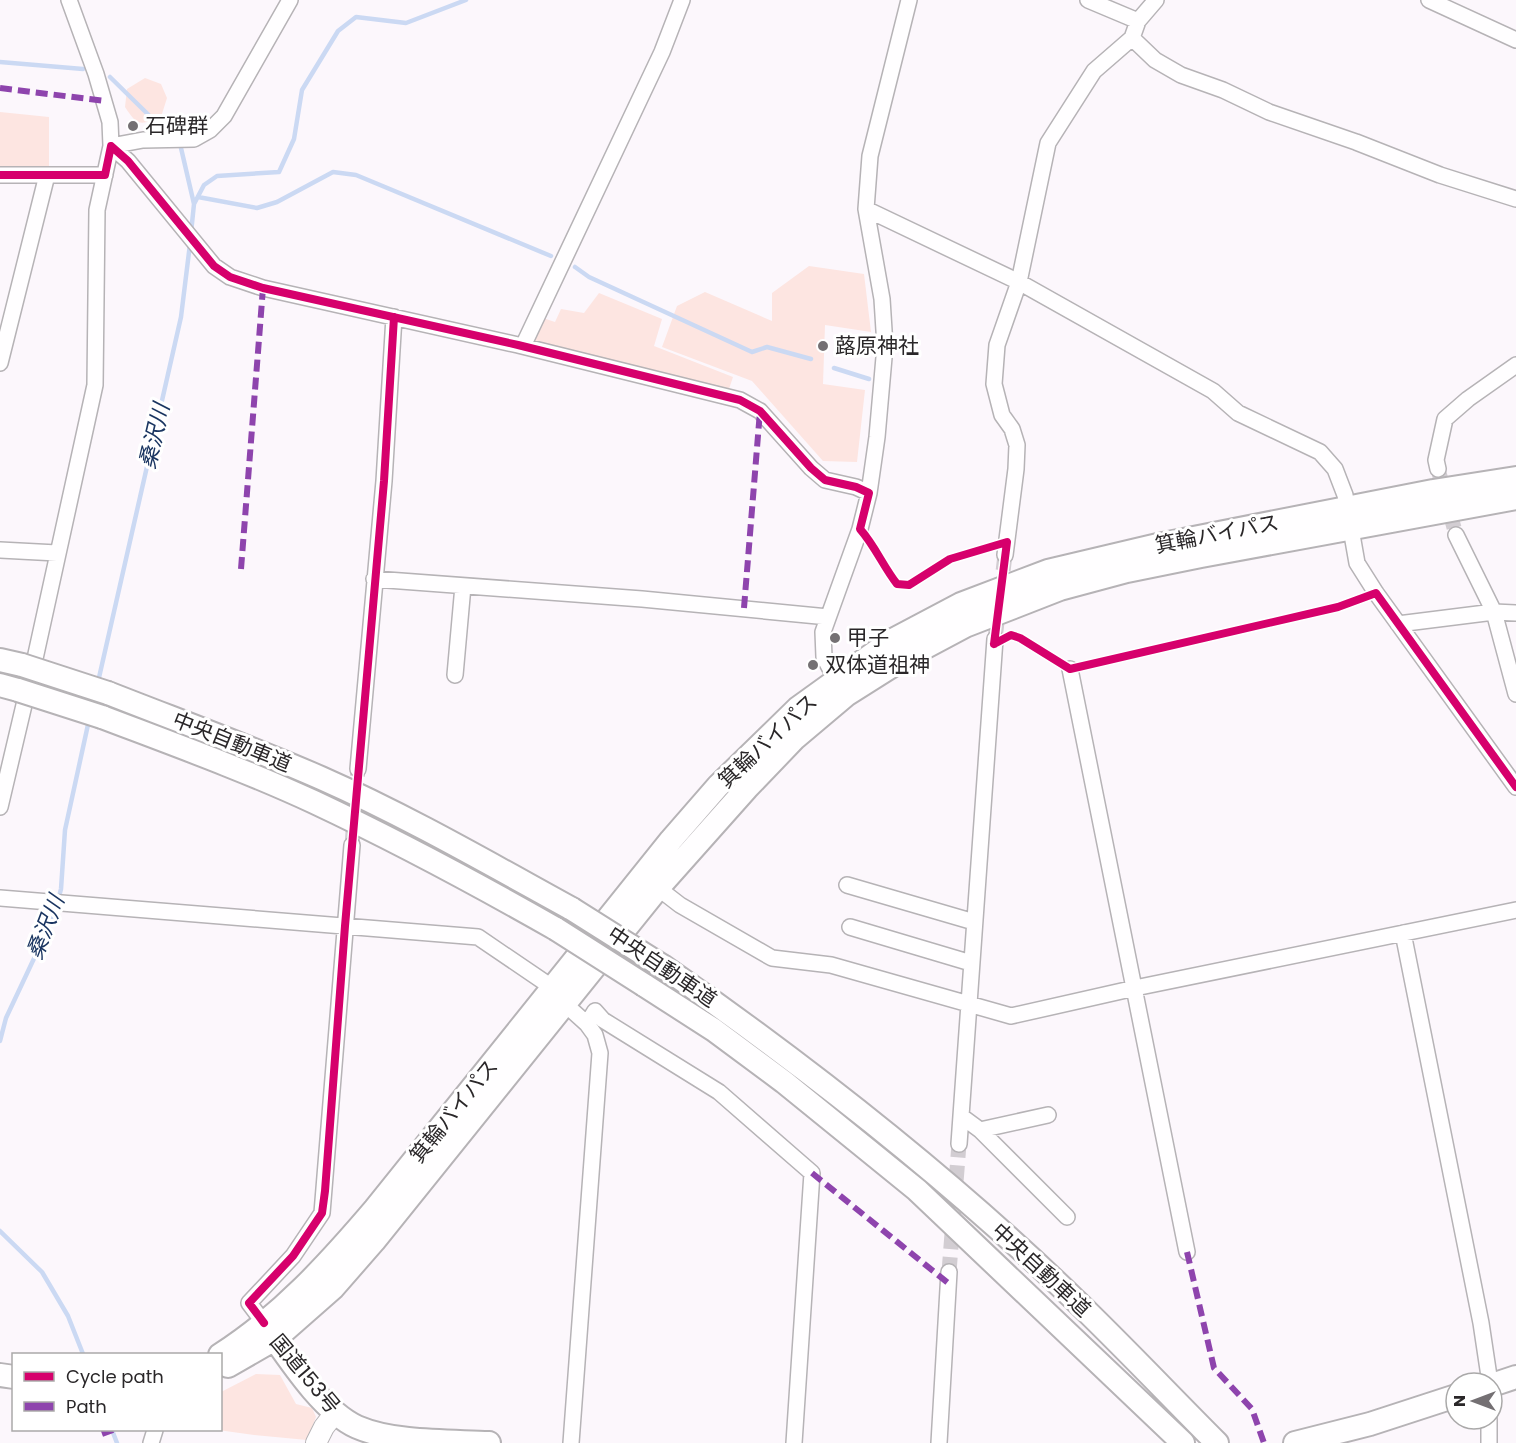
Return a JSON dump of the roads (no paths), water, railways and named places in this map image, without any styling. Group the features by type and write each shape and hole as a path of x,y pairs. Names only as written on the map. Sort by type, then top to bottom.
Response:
{"highway":[{"name":"箕輪バイパス","path":"559,996 795,738 846,695 903,659 965,626 1060,589 1349,519 1433,491 1516,478"},
{"name":"箕輪バイパス","path":"270,1331 333,1288 355,1263 559,996 671,840 718,786 798,708 891,641 961,604 1048,572 1158,545 1516,498"},
{"name":"中央自動車道","path":"0,660 108,693 322,778 450,842 572,909 664,967 737,1018 834,1091 967,1202 1073,1297 1217,1443"},
{"name":"中央自動車道","path":"9,688 102,717 223,763 312,801 441,864 556,929 714,1030 775,1076 916,1191 1183,1443"},
{"path":"222,1354 244,1340 270,1331"},
{"path":"222,1368 226,1368 270,1331"},
{"name":"国道153号","path":"270,1331 314,1390 335,1413 355,1426 381,1435 401,1438 489,1443"},
{"path":"1295,1443 1370,1424 1444,1400"}],"main road":[{"path":"316,1443 324,1427 335,1413"}],"street":[{"path":"0,807 95,385 97,210 111,146 110,122 105,100 69,0"},
{"path":"111,146 143,140 194,139 210,130 224,116 290,0"},
{"path":"522,346 662,52 682,0"},
{"path":"836,680 824,657 823,632 860,529 868,493 877,437 885,346 882,299 866,209 870,156 909,0"},
{"path":"1088,0 1138,21"},
{"path":"1005,555 1017,445 1012,429 1002,415 994,384 998,345 1019,282 1048,143 1094,71 1132,38 1138,21 1155,0"},
{"path":"1429,0 1516,40"},
{"path":"1132,38 1155,60 1181,75 1222,90 1269,112 1356,142 1440,175 1516,199"},
{"path":"111,146 128,161 214,266 230,278 263,288 522,346 740,399 760,411 811,468 825,480 856,487 868,493"},
{"path":"0,175 105,175"},
{"path":"0,363 47,175"},
{"path":"866,209 1019,282 1213,392 1238,412 1320,452 1335,469 1349,519 1357,562 1398,624 1516,787"},
{"path":"358,770 384,481 394,317"},
{"path":"1438,469 1436,460 1445,420 1468,399 1514,369"},
{"path":"1456,535 1494,612 1516,694"},
{"path":"0,550 57,553"},
{"path":"374,579 642,599 828,617"},
{"path":"455,675 463,586"},
{"path":"1398,624 1494,612 1516,613"},
{"path":"959,1144 995,639"},
{"path":"1070,669 1187,1252"},
{"path":"270,1331 249,1303 293,1256 322,1213 352,845"},
{"path":"847,885 974,922"},
{"path":"658,888 680,905 772,958 831,965 1011,1016 1135,988 1516,910"},
{"path":"0,898 478,937 559,996 595,1035 600,1053 571,1443"},
{"path":"850,927 971,963"},
{"path":"1403,933 1489,1371"},
{"path":"586,1024 595,1011 603,1020 719,1092 812,1173 794,1443"},
{"path":"980,1130 1048,1115"},
{"path":"961,1116 980,1130 1067,1217"},
{"path":"939,1443 949,1272"}],"waterway":[{"name":"桑沢川","path":"191,233 194,204 204,185 217,176 279,172 294,139 302,90 338,31 356,17 406,23 466,0"},
{"path":"0,62 83,69"},
{"path":"110,77 166,132"},
{"path":"181,148 194,204"},
{"path":"198,197 257,208 277,202 333,172 356,175 551,256"},
{"name":"桑沢川","path":"98,682 181,317 190,244"},
{"path":"575,267 589,277 752,352 767,347 811,359"},
{"path":"834,368 869,379"},
{"name":"桑沢川","path":"0,1041 6,1018 54,916 61,889 65,830 89,720"},
{"name":"桑沢川","path":"0,1231 42,1272 68,1316 83,1353"},
{"name":"桑沢川","path":"112,1431 117,1443"}],"tunnel":[{"path":"1438,469 1456,535"},
{"path":"995,639 1005,555"},
{"path":"352,845 358,769"},
{"path":"949,1272 959,1144"}],"place":[{"name":"石碑群","path":"133,126"},
{"name":"蕗原神社","path":"823,346"},
{"name":"甲子","path":"835,638"},
{"name":"双体道祖神","path":"813,665"}]}
